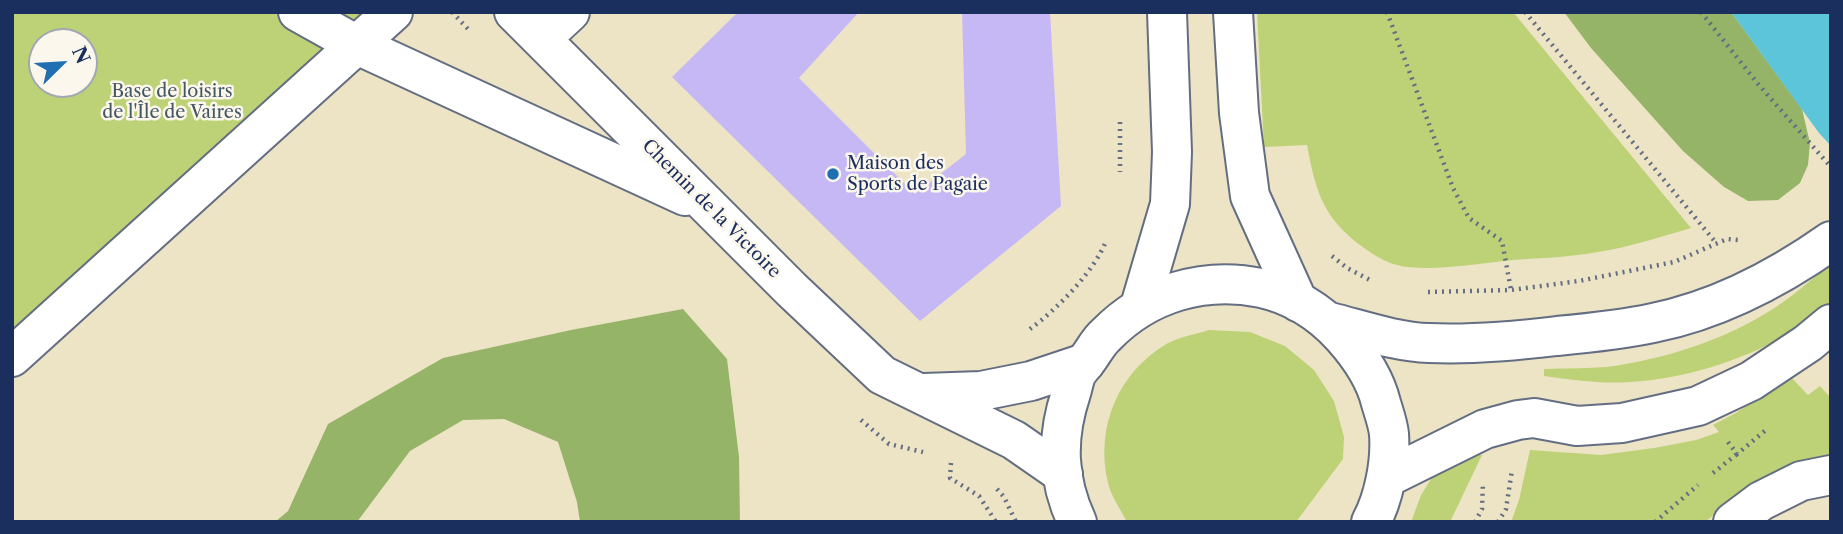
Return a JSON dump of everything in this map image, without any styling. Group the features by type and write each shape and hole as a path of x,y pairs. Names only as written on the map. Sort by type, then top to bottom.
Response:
{"main road":[{"path":"298,12 357,45 709,208"},
{"path":"12,357 393,12"},
{"name":"Chemin de la Victoire","path":"514,12 792,290 882,375 1014,440 1063,474"},
{"path":"541,39 570,12"},
{"path":"1140,306 1170,204 1172,152 1167,12"},
{"path":"1233,12 1239,113 1250,196 1298,302"},
{"path":"1330,323 1392,338 1428,343 1512,341 1654,323 1709,307 1754,289 1799,264 1831,241"},
{"path":"1077,522 1064,487 1060,452 1063,417 1077,373 1105,335 1140,306 1191,287 1219,284 1246,285 1273,291 1298,302 1330,323 1359,354 1379,392 1388,434 1386,478 1377,511 1371,522"},
{"path":"1386,478 1485,429 1518,420 1534,418 1577,426 1611,424 1698,406 1751,381 1808,344 1831,324"},
{"name":"Chemin de la Victoire","path":"919,393 981,391 1031,381 1085,362"},
{"path":"1733,522 1761,501 1801,481 1831,475"}],"path":[{"path":"1387,12 1453,188 1469,218 1502,241 1511,290"},
{"path":"1418,290 1511,290 1579,281 1674,262 1717,244 1525,12"},
{"path":"1701,12 1758,84 1831,167"},
{"path":"1024,332 1040,322 1084,278 1104,248 1108,235"},
{"path":"1329,254 1347,268 1372,281"},
{"path":"951,458 950,478 979,496 996,522"},
{"path":"1498,522 1506,509 1513,463"}],"green space":[{"name":"Base de loisirs de l'Île de Vaires","path":"12,12 413,12 12,362"},
{"path":"1257,12 1513,12 1691,228 1645,242 1588,254 1438,268 1409,267 1384,260 1350,237 1330,215 1318,191 1307,145 1264,147"},
{"path":"1564,12 1731,12 1802,109 1810,143 1808,165 1800,183 1778,200 1748,201 1724,187 1683,151 1591,48"},
{"path":"1831,262 1831,303 1793,331 1731,361 1691,373 1630,382 1544,376 1544,369 1588,368 1638,362 1731,332 1774,308"},
{"path":"683,309 727,359 739,457 740,522 580,522 577,502 558,442 504,419 463,420 410,451 357,522 275,522 288,511 328,424 443,358"},
{"path":"1209,330 1250,332 1285,346 1314,370 1334,401 1344,437 1343,459 1296,522 1127,522 1111,493 1105,462 1105,442 1114,403 1124,385 1136,369 1168,343"},
{"path":"1790,376 1808,395 1820,386 1831,398 1831,456 1727,504 1705,522 1511,522 1519,500 1530,450 1601,455 1696,440 1719,432 1713,425 1736,413"},
{"path":"1465,454 1482,455 1450,522 1411,522 1421,495 1433,476"}],"water":[{"path":"1731,12 1831,12 1831,146 1819,133"}],"building":[{"name":"Maison des Sports de Pagaie","path":"738,12 859,12 799,78 915,194 966,154 962,12 1050,12 1061,206 920,321 672,77"}],"place":[{"name":"Maison des Sports de Pagaie","path":"833,174"}]}
